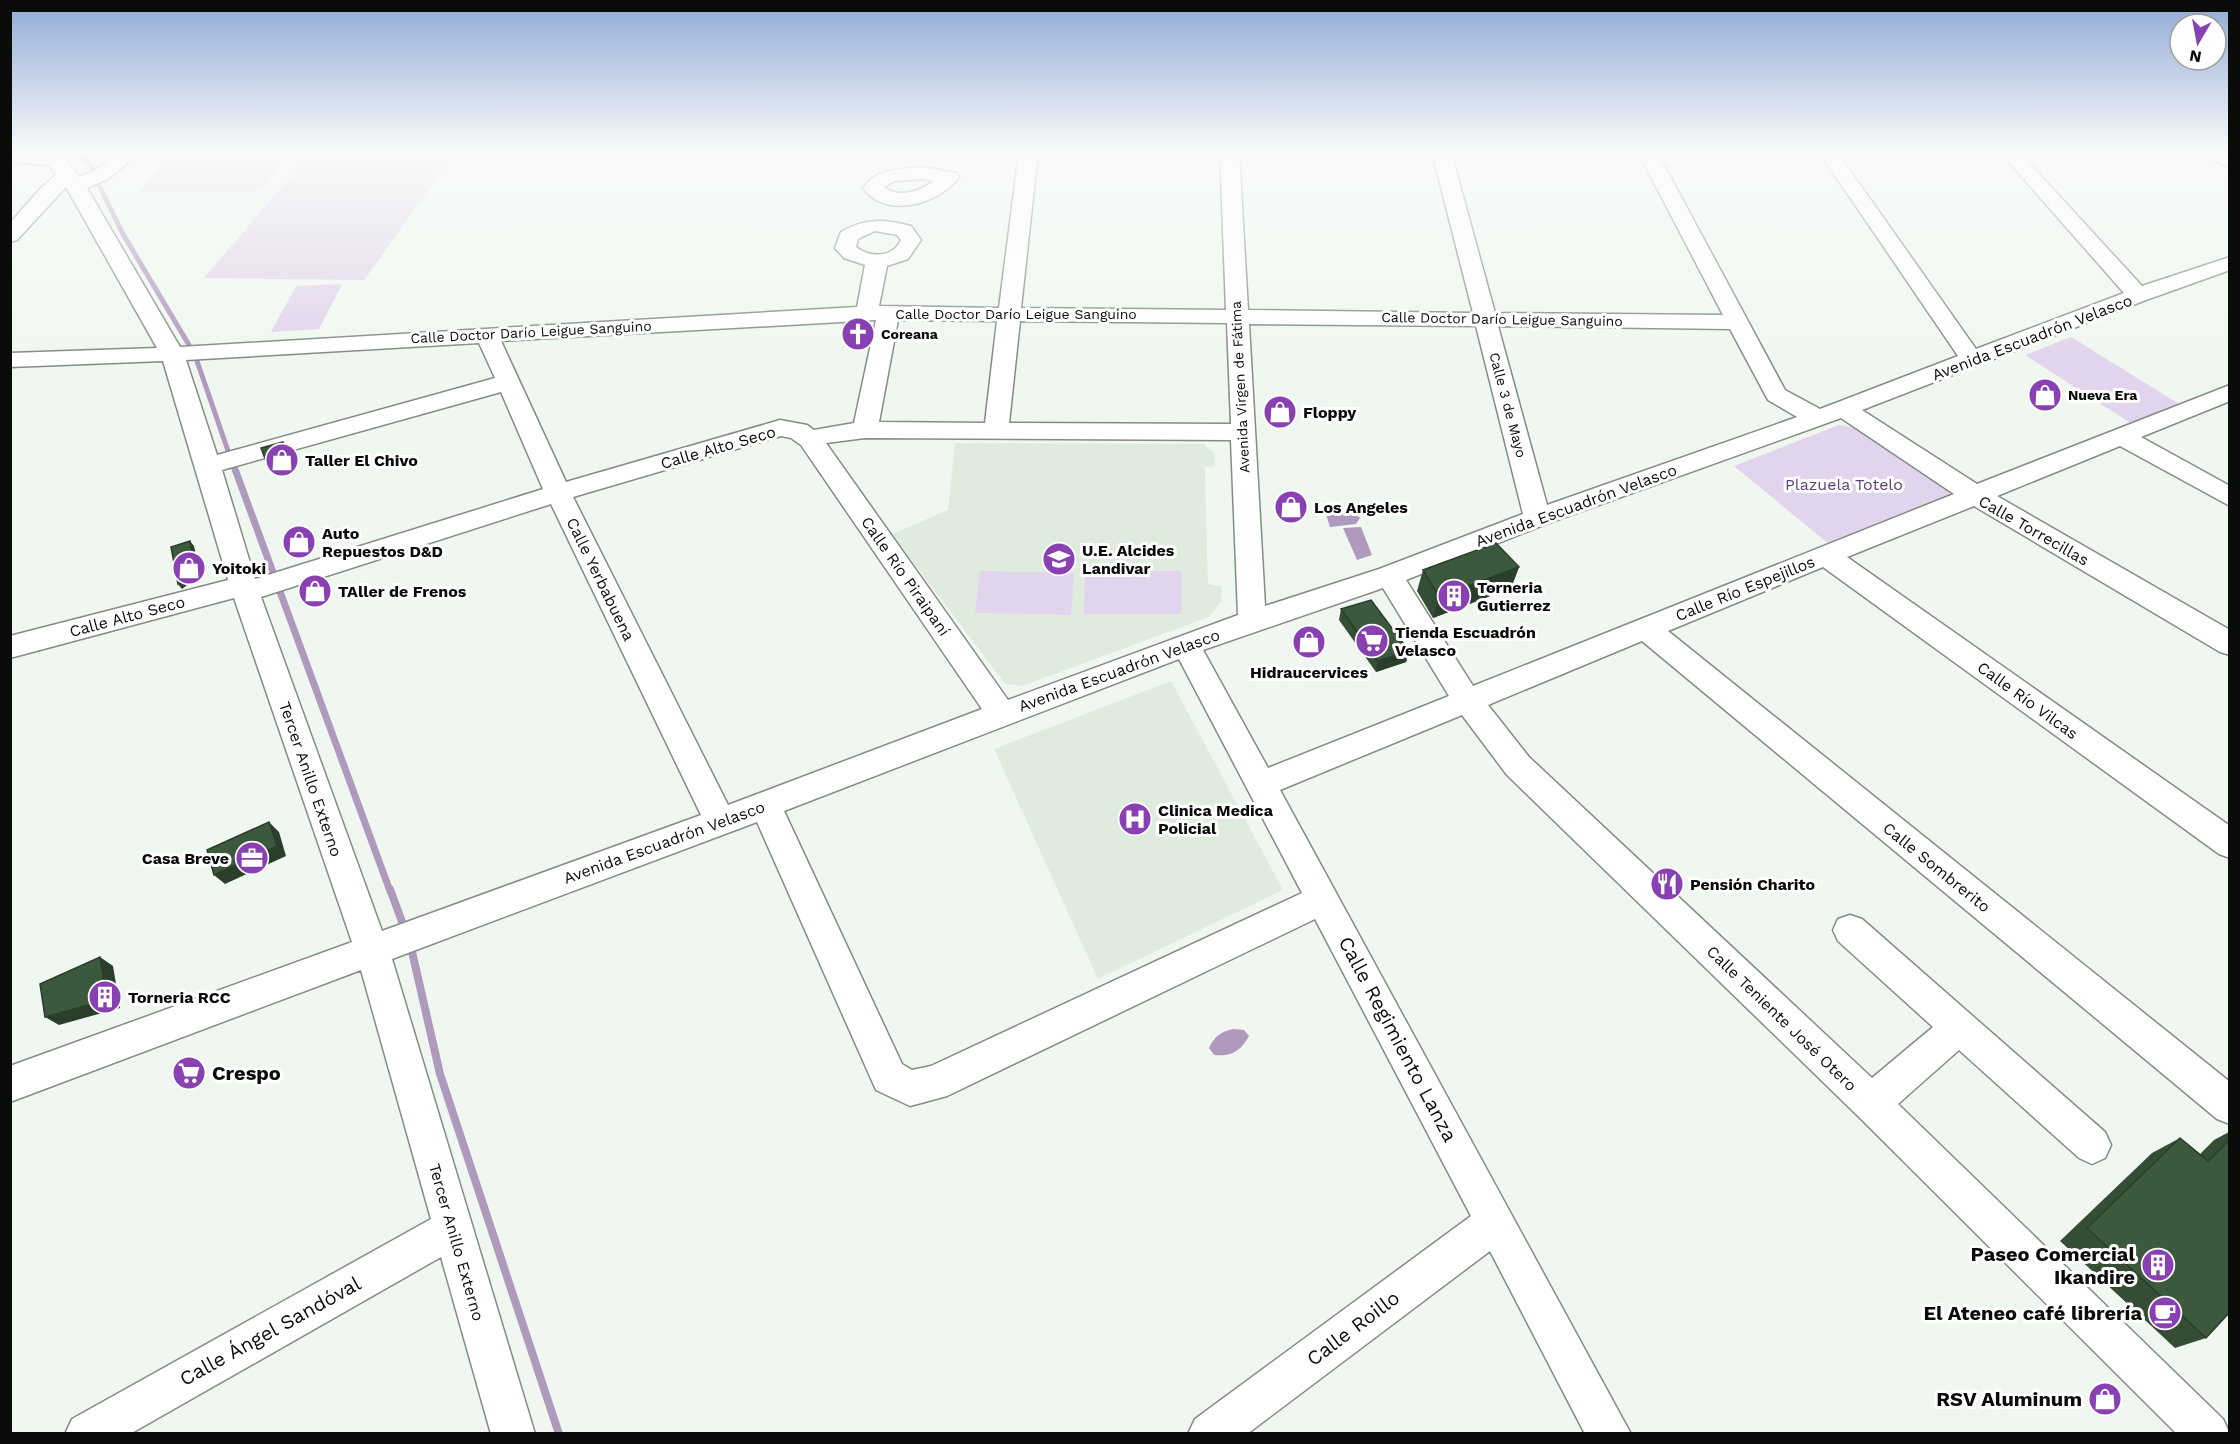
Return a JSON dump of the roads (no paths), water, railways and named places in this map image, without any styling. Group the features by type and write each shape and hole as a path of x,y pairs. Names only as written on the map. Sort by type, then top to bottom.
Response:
{"street":[{"path":"10,236 24,219"},
{"name":"Tercer Anillo Externo","path":"93,219 177,353 216,464 251,588 382,946 453,1228 513,1434"},
{"path":"896,226 903,219"},
{"path":"996,431 1020,219"},
{"name":"Avenida Virgen de Fátima","path":"1232,219 1241,432 1252,621"},
{"name":"Calle 3 de Mayo","path":"1460,219 1537,518"},
{"path":"1682,219 1735,322 1776,395 1791,405 1818,417"},
{"path":"1875,219 1972,360"},
{"path":"2070,219 2138,295"},
{"path":"896,226 909,234 910,245 897,255 877,260 866,260 848,253 844,242 848,236 864,227 896,226"},
{"path":"865,430 877,313 877,260"},
{"name":"Avenida Escuadrón Velasco","path":"10,1084 720,822 1186,645 1389,576 1537,518 1843,409 2138,295 2229,263"},
{"path":"97,357 128,337 146,317 148,308"},
{"name":"Calle Doctor Darío Leigue Sanguino","path":"10,360 216,351 877,313 1735,322"},
{"name":"Calle Yerbabuena","path":"487,335 558,493 720,822"},
{"path":"216,464 508,382"},
{"name":"Calle Río Espejillos","path":"1261,784 2229,392"},
{"name":"Calle Torrecillas","path":"1843,409 1975,495 2229,644"},
{"name":"Calle Alto Seco","path":"10,647 291,578 558,493 780,428 798,431 810,439"},
{"path":"810,439 842,431 865,430 1241,432"},
{"path":"2121,436 2229,497"},
{"name":"Calle Río Piraipaní","path":"810,439 1002,714"},
{"name":"Calle Río Vilcas","path":"1826,556 2229,844"},
{"name":"Calle Teniente José Otero","path":"1389,576 1467,700 1518,766 1871,1103 2208,1434"},
{"name":"Calle Sombrerito","path":"1645,628 2229,1106"},
{"name":"Calle Regimiento Lanza","path":"1186,645 1609,1434"},
{"path":"765,805 889,1077 910,1088 934,1083 1323,899"},
{"path":"1850,930 2092,1145"},
{"path":"1871,1103 1959,1027"},
{"name":"Calle Roillo","path":"1210,1434 1496,1222"},
{"name":"Calle Ángel Sandóval","path":"87,1434 453,1228"}],"waterway":[{"path":"116,219 189,345"},
{"path":"197,361 235,471"},
{"path":"235,469 390,891"},
{"path":"390,889 405,930"},
{"path":"410,943 440,1074 559,1434"}],"place":[{"name":"Coreana","path":"858,334"},
{"name":"Nueva Era","path":"2045,395"},
{"name":"Floppy","path":"1280,412"},
{"name":"Taller El Chivo","path":"282,460"},
{"name":"Los Angeles","path":"1291,507"},
{"name":"Auto Repuestos D&D","path":"299,542"},
{"name":"U.E. Alcides Landivar","path":"1059,559"},
{"name":"Yoitoki","path":"189,568"},
{"name":"TAller de Frenos","path":"315,591"},
{"name":"Torneria Gutierrez","path":"1454,596"},
{"name":"Tienda Escuadrón Velasco","path":"1372,641"},
{"name":"Hidraucervices","path":"1309,642"},
{"name":"Clinica Medica Policial","path":"1135,819"},
{"name":"Casa Breve","path":"252,858"},
{"name":"Pensión Charito","path":"1667,884"},
{"name":"Torneria RCC","path":"105,997"},
{"name":"Crespo","path":"189,1073"},
{"name":"Paseo Comercial Ikandire","path":"2158,1265"},
{"name":"El Ateneo café librería","path":"2165,1313"},
{"name":"RSV Aluminum","path":"2105,1399"}],"park label":[{"name":"Plazuela Totelo","path":"1844,484"}]}
